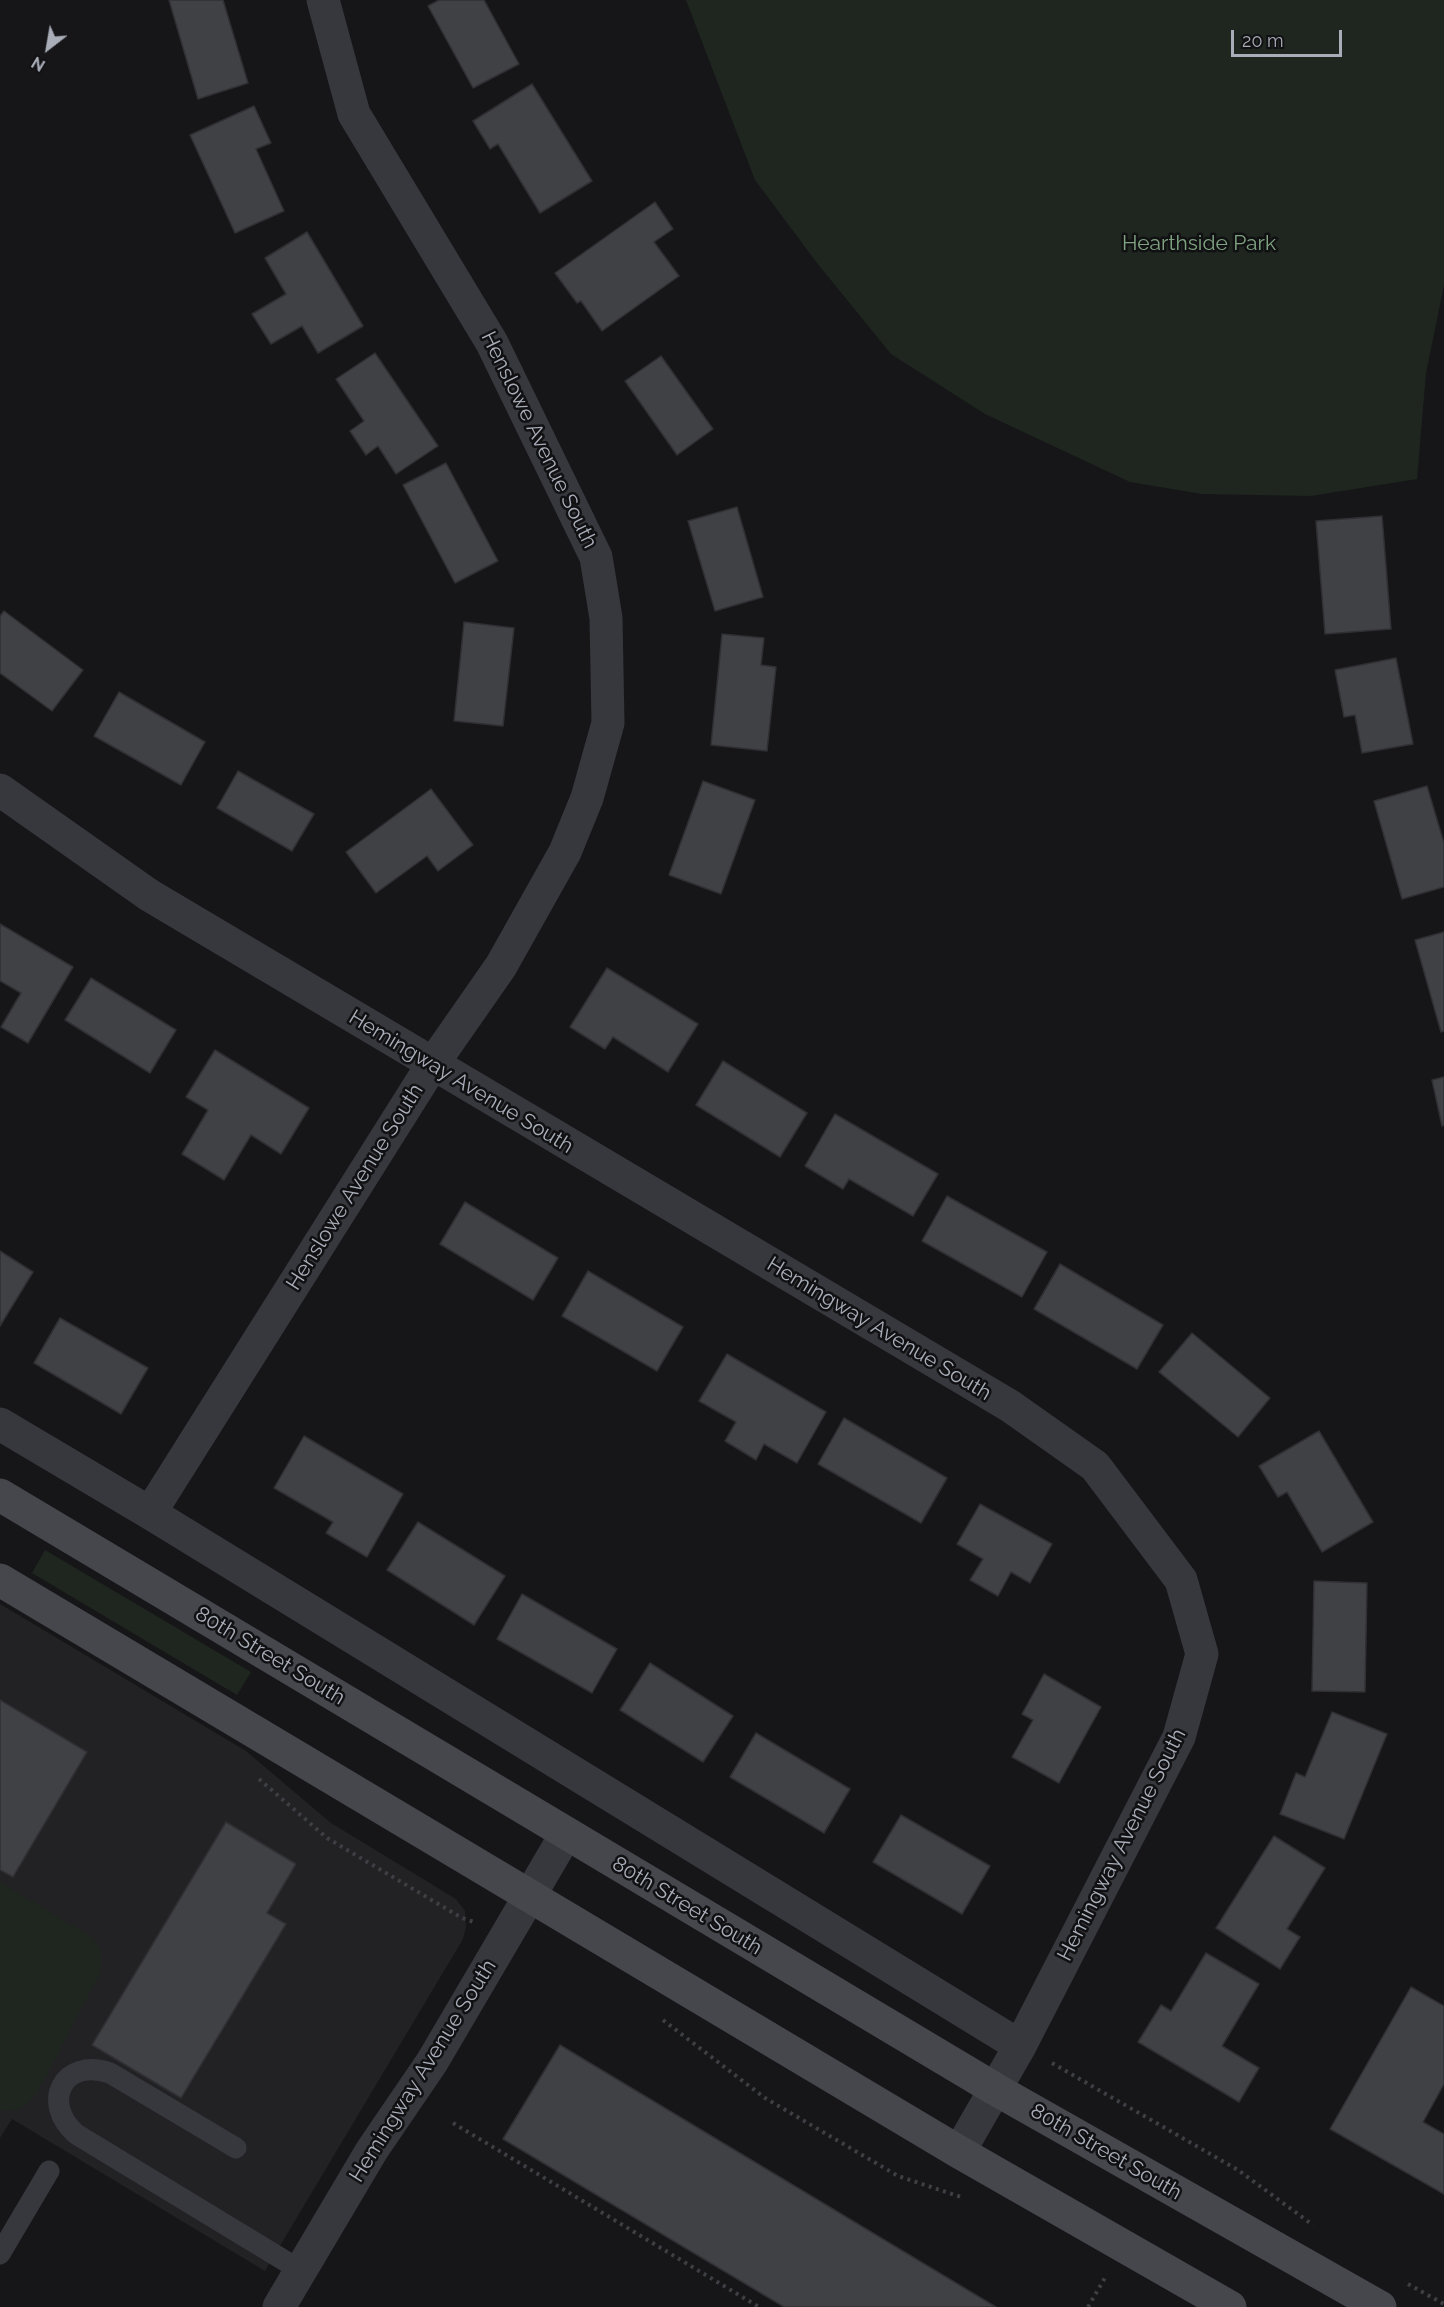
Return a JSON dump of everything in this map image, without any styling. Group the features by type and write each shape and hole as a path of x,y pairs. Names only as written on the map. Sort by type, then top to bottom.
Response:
{"main road":[{"name":"80th Street South","path":"0,1495 995,2089 1380,2307"},
{"path":"0,1580 959,2152 1230,2307"}],"street":[{"name":"Henslowe Avenue South","path":"150,1513 432,1065 501,966 565,852 587,798 608,723 606,618 596,557 492,343 354,114 323,0"},
{"name":"Hemingway Avenue South","path":"0,790 149,896 1010,1406 1095,1466 1181,1580 1202,1654 1179,1737 1020,2046 959,2152"},
{"path":"0,1424 150,1513 1020,2046"},
{"name":"Hemingway Avenue South","path":"279,2307 372,2150 432,2062 566,1834"}],"lane":[{"path":"236,2148 110,2073 99,2069 78,2071 63,2085 59,2095 60,2116 76,2134 300,2270"},
{"path":"0,2254 50,2171"}],"path":[{"path":"252,1772 327,1838 462,1918"},
{"path":"662,2019 775,2103 898,2176 965,2198"},
{"path":"1020,2046 1218,2157 1321,2231"},
{"path":"453,2123 759,2307"},
{"path":"1096,2270 1116,2281"},
{"path":"1088,2307 1106,2275"},
{"path":"1403,2281 1444,2304"}],"shaded area":[{"path":"0,1604 246,1751 331,1823 456,1899 465,1911 466,1927 463,1939 265,2271 12,2119 0,2138"}],"green space":[{"name":"Hearthside Park","path":"686,0 1444,0 1444,285 1426,373 1417,479 1311,496 1202,494 1130,482 985,414 891,354 817,263 755,180"},
{"path":"45,1550 251,1672 237,1695 32,1573"},
{"path":"0,1882 90,1936 97,1945 102,1959 99,1975 37,2093 26,2105 12,2111 0,2110"}],"building":[{"path":"169,0 223,0 248,83 198,99"},
{"path":"439,0 484,0 519,64 473,88 428,6"},
{"path":"532,84 592,181 540,213 498,144 490,149 473,121"},
{"path":"254,106 271,143 256,149 284,211 235,233 190,135"},
{"path":"655,202 673,229 654,242 679,276 602,331 581,301 577,303 555,273"},
{"path":"307,232 363,326 318,353 302,326 271,344 252,314 286,294 265,258"},
{"path":"375,353 438,446 396,474 378,446 366,455 350,431 364,421 336,379"},
{"path":"661,356 713,429 677,455 625,381"},
{"path":"446,463 498,561 455,583 403,485"},
{"path":"737,507 763,597 715,611 688,521"},
{"path":"1382,516 1391,629 1325,634 1316,521"},
{"path":"4,611 83,670 52,711 0,673 0,616"},
{"path":"464,622 514,628 503,726 454,721"},
{"path":"722,634 764,638 761,665 776,667 767,751 711,745"},
{"path":"1396,658 1413,744 1362,753 1355,715 1344,717 1335,670"},
{"path":"119,692 205,742 181,785 94,736"},
{"path":"238,771 314,814 292,851 217,808"},
{"path":"703,781 755,800 721,894 669,875"},
{"path":"1427,786 1444,843 1444,887 1402,899 1374,801"},
{"path":"431,789 473,845 438,871 427,856 376,893 346,852"},
{"path":"0,924 73,967 28,1043 1,1027 21,993 0,981"},
{"path":"1444,932 1444,1031 1441,1032 1415,940"},
{"path":"607,968 698,1024 668,1072 613,1037 605,1049 570,1027"},
{"path":"91,978 176,1030 150,1073 65,1020"},
{"path":"215,1050 309,1108 281,1154 251,1135 224,1180 182,1154 208,1110 186,1097"},
{"path":"723,1061 807,1113 780,1157 696,1105"},
{"path":"1444,1077 1444,1125 1442,1126 1432,1080"},
{"path":"835,1114 938,1174 913,1216 849,1179 843,1189 805,1166"},
{"path":"947,1196 1047,1252 1022,1297 922,1241"},
{"path":"465,1202 558,1258 533,1300 440,1244"},
{"path":"0,1251 33,1272 0,1326"},
{"path":"1060,1264 1163,1325 1137,1369 1034,1309"},
{"path":"588,1271 683,1327 657,1371 562,1316"},
{"path":"60,1318 148,1368 121,1414 34,1363"},
{"path":"1192,1333 1270,1398 1238,1437 1159,1372"},
{"path":"727,1354 826,1412 797,1463 764,1444 756,1460 725,1441 736,1422 699,1401"},
{"path":"844,1418 947,1478 921,1523 818,1464"},
{"path":"1319,1431 1373,1522 1322,1552 1287,1492 1278,1497 1259,1466"},
{"path":"304,1436 403,1494 367,1557 326,1533 333,1522 274,1488"},
{"path":"980,1504 1052,1544 1030,1583 1011,1572 998,1596 970,1580 983,1559 957,1544"},
{"path":"418,1522 505,1576 474,1625 387,1570"},
{"path":"1314,1581 1367,1583 1365,1692 1312,1691"},
{"path":"522,1594 617,1649 592,1693 497,1639"},
{"path":"650,1663 733,1716 703,1762 620,1710"},
{"path":"1044,1674 1101,1707 1059,1783 1012,1757 1033,1720 1022,1714"},
{"path":"0,1700 87,1752 13,1877 0,1870"},
{"path":"1332,1712 1387,1734 1344,1839 1280,1814 1296,1773 1305,1777"},
{"path":"756,1733 850,1789 824,1833 730,1777"},
{"path":"901,1815 990,1866 962,1914 873,1862"},
{"path":"226,1822 296,1864 267,1913 286,1924 181,2098 92,2045"},
{"path":"1274,1836 1325,1868 1287,1929 1300,1937 1280,1969 1216,1928"},
{"path":"1206,1953 1259,1984 1222,2046 1259,2068 1239,2102 1138,2042 1161,2005 1171,2011"},
{"path":"1411,1987 1444,2006 1444,2084 1423,2122 1444,2134 1444,2194 1330,2129"},
{"path":"560,2045 996,2307 784,2307 503,2139"}]}
